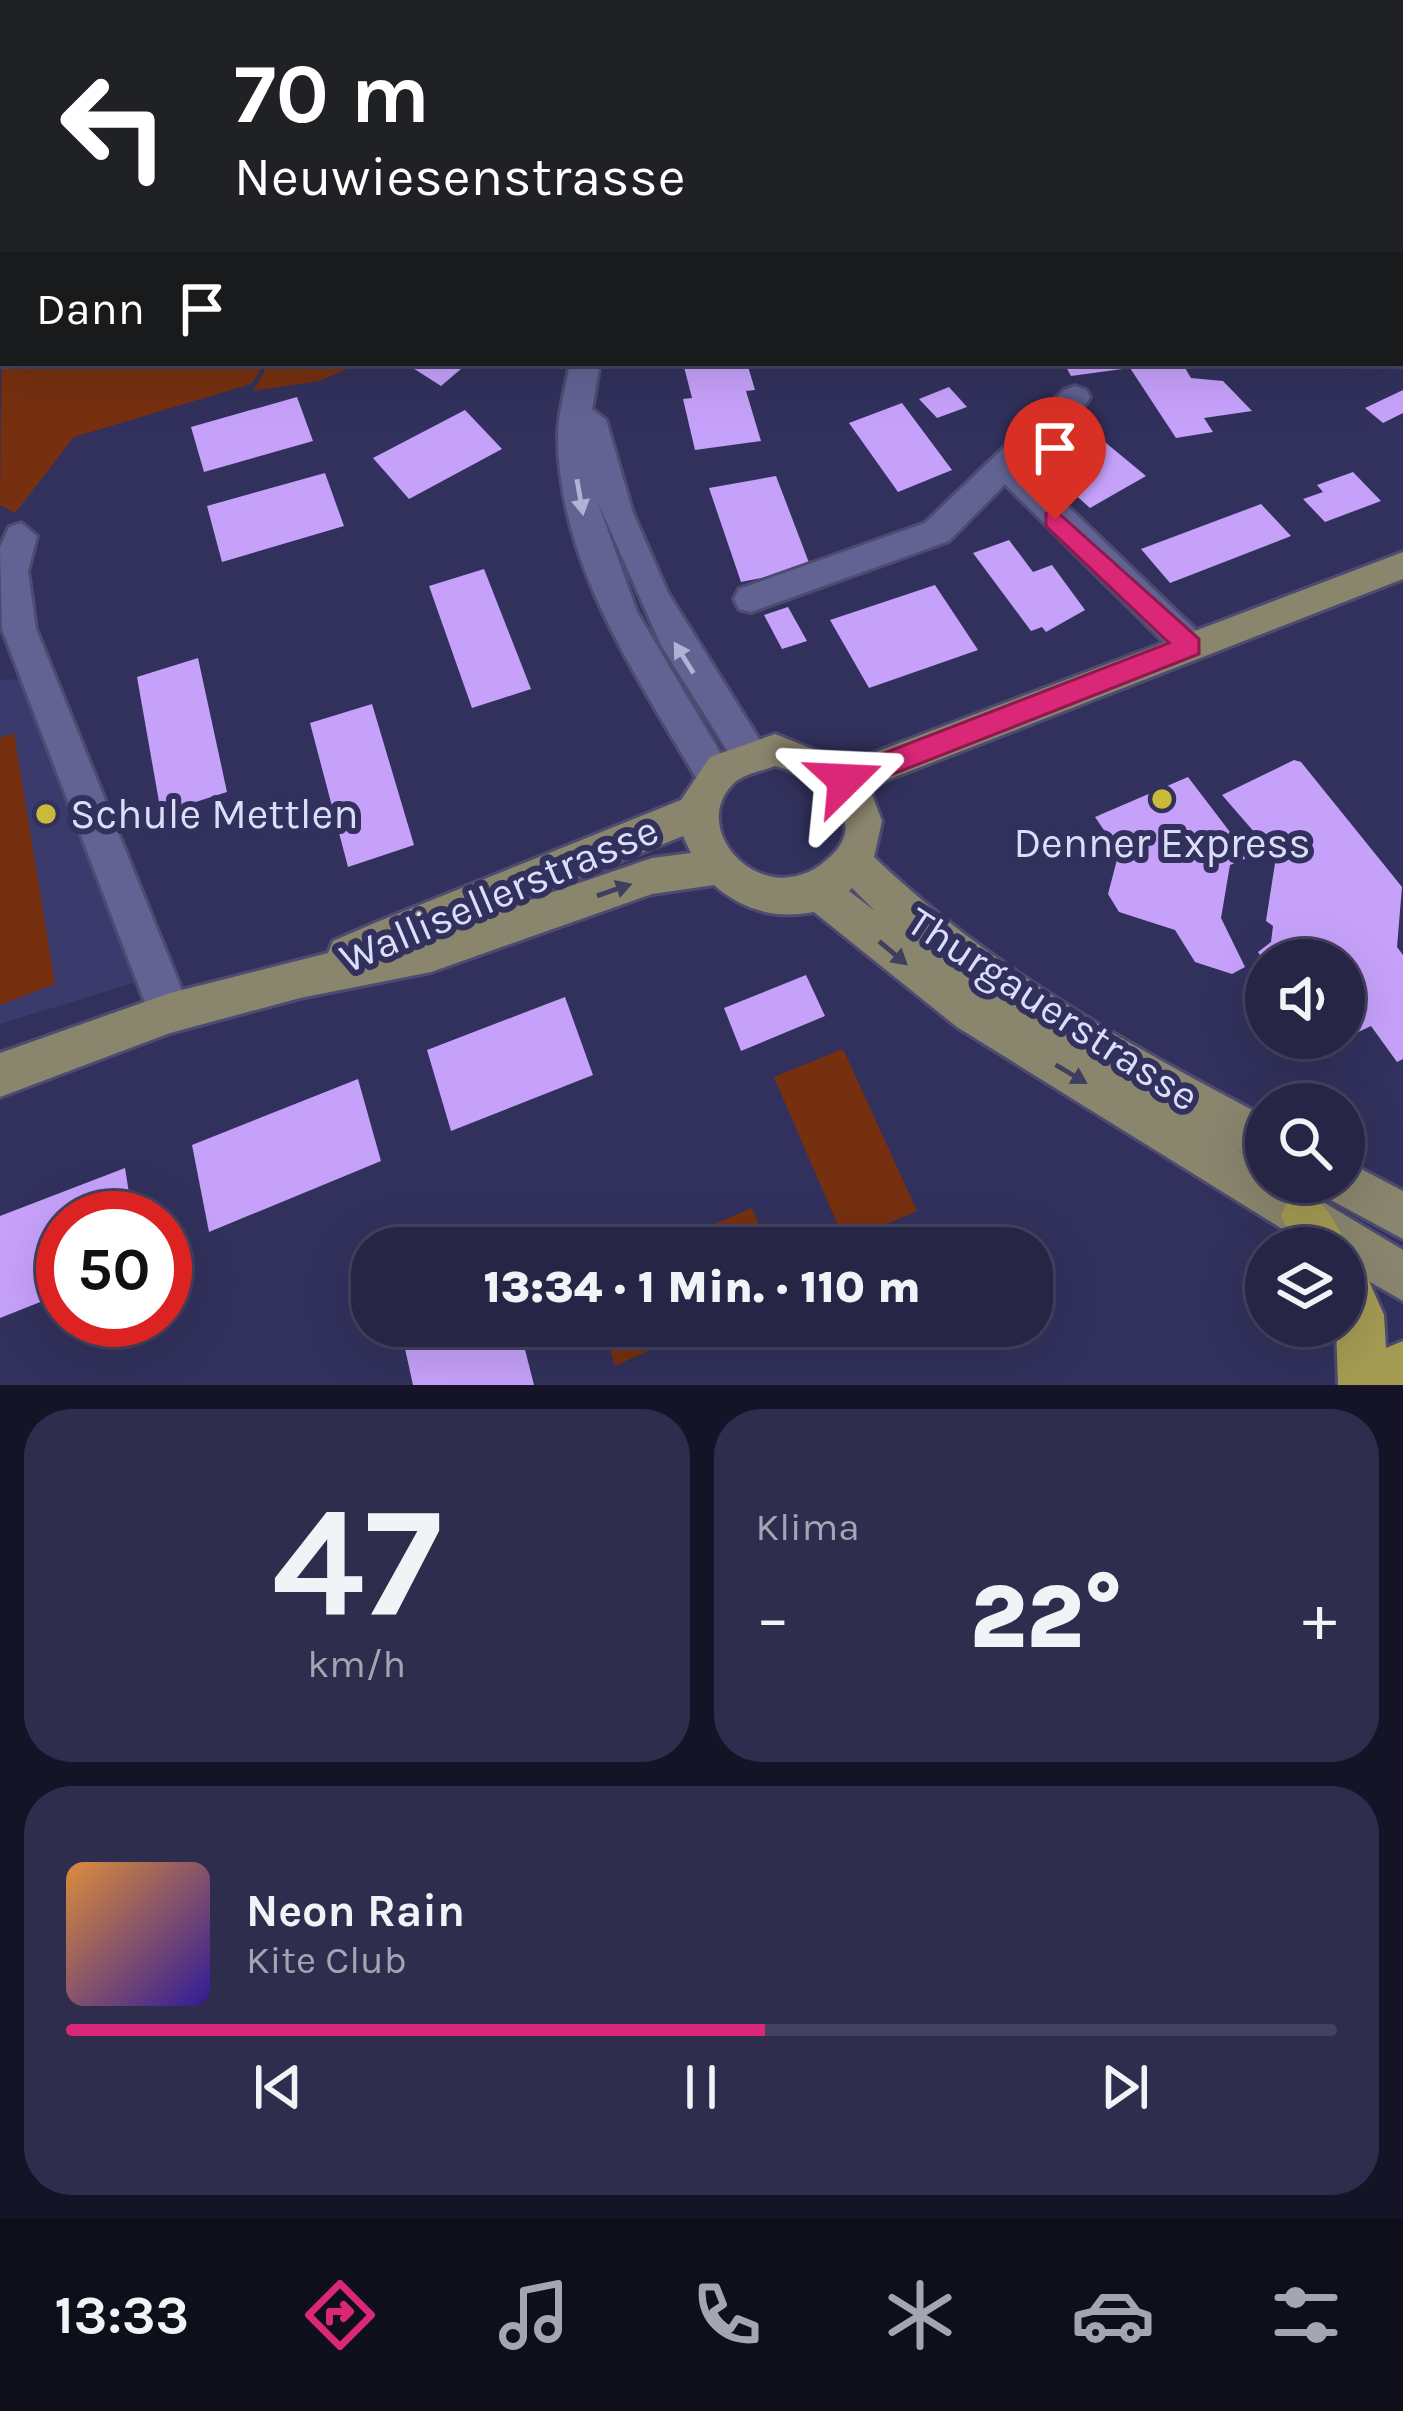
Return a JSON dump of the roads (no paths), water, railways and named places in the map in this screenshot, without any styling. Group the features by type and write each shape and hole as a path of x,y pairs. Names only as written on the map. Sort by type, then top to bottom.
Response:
{"highway":[{"path":"1361,1347 1363,1385"},
{"path":"1380,1385 1403,1365"}],"main road":[{"path":"845,780 1403,565"},
{"path":"749,755 801,753 845,780 862,820 852,862 817,890"},
{"name":"Wallisellerstrasse","path":"300,978 424,918 637,840 707,793 749,755"},
{"name":"Wallisellerstrasse","path":"707,793 704,850 716,867 751,892 774,896 817,890"},
{"name":"Thurgauerstrasse","path":"852,862 894,905 954,952 1142,1072 1245,1129"},
{"name":"Wallisellerstrasse","path":"0,1075 170,1013 300,978 431,953 652,876 716,867"},
{"name":"Thurgauerstrasse","path":"817,890 972,1013 1306,1227"},
{"path":"1365,1194 1403,1216"},
{"name":"Thurgauerstrasse","path":"1365,1258 1403,1277"}],"street":[{"path":"584,372 606,486 643,587 749,755"},
{"path":"584,372 574,432 578,489 590,543 707,793"},
{"path":"751,599 937,532 1075,397"},
{"path":"1004,464 1190,646"},
{"path":"21,536 12,553 10,585 19,629 170,1013"}],"place":[{"name":"Denner Express","path":"1162,799"},
{"name":"Schule Mettlen","path":"46,814"}]}
